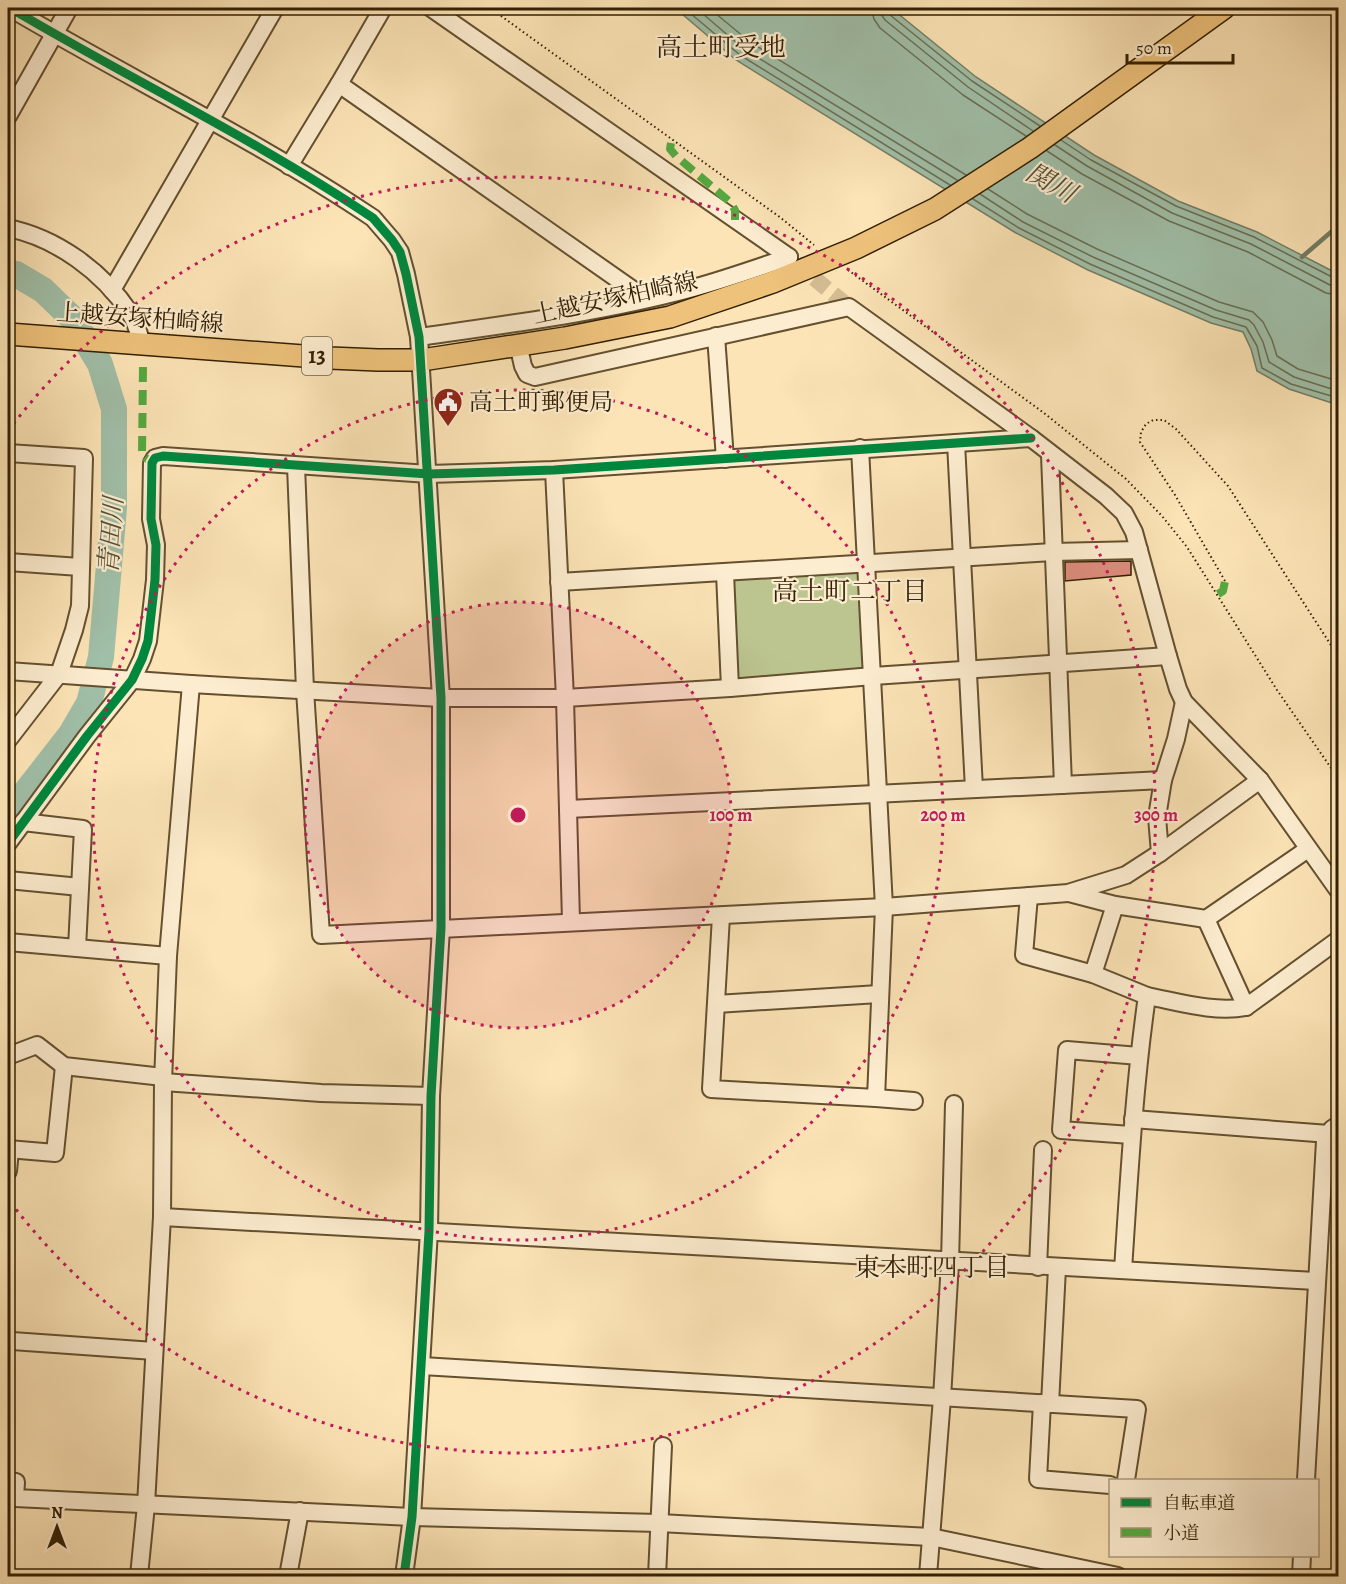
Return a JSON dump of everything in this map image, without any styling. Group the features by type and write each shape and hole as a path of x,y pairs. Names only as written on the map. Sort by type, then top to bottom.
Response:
{"main road":[{"name":"上越安塚柏崎線","path":"8,334 378,360 422,360 565,338 670,317 773,282 831,259 935,209 992,173 1224,8"}],"street":[{"path":"10,8 210,118 373,218 392,240 399,252 406,274 422,360 441,698 441,928 431,1096 429,1231 422,1366 412,1516 404,1576"},
{"path":"8,116 69,8"},
{"path":"112,290 275,8"},
{"path":"289,166 383,8"},
{"path":"419,337 646,299 719,280 789,257 431,8"},
{"path":"339,84 646,299"},
{"path":"8,228 25,232 63,249 94,272 132,315 142,344"},
{"path":"518,344 522,366 527,374 535,377 849,307 1031,438 1106,496 1124,513 1134,532 1168,656 1184,702 1260,780 1338,890"},
{"path":"716,336 724,459"},
{"path":"8,843 87,736 126,679 148,641 152,615 156,545 151,519 152,463 155,458 163,456 429,474 554,470 1031,438"},
{"path":"956,443 974,789"},
{"path":"860,448 884,907 876,1098"},
{"path":"8,453 84,458 80,606 65,674 8,740"},
{"path":"1050,454 1063,785"},
{"path":"296,466 305,690 321,935 884,907 1068,892 1126,875 1260,780"},
{"path":"554,470 565,698 571,921"},
{"path":"559,582 961,557 1139,550"},
{"path":"8,562 80,567"},
{"path":"725,573 730,688"},
{"path":"8,671 441,698 565,698 1168,656"},
{"path":"139,1576 146,1505 162,1217 163,1080 168,956 191,684"},
{"path":"1160,853 1157,817 1163,780 1176,739 1184,702"},
{"path":"568,808 1163,780"},
{"path":"23,822 83,829 76,948"},
{"path":"1068,892 1115,905 1206,920 1308,849"},
{"path":"8,880 80,887"},
{"path":"1029,896 1024,955 1093,974 1147,996 1210,1008 1233,1010 1246,1008 1338,940"},
{"path":"1093,974 1115,905"},
{"path":"721,916 711,1089 914,1101"},
{"path":"1206,920 1246,1008"},
{"path":"8,942 168,956"},
{"path":"716,1004 879,994"},
{"path":"1123,1270 1132,1127 1147,996"},
{"path":"8,1056 37,1045 64,1066 163,1080 321,1093 431,1096"},
{"path":"1139,1056 1067,1050 1062,1130 1132,1127 1334,1129"},
{"path":"8,1171 9,1149 55,1153 64,1066"},
{"path":"928,1576 950,1262 954,1104"},
{"path":"1306,1479 1326,1141 1334,1129"},
{"path":"1038,1267 1043,1150"},
{"path":"162,1217 1316,1281"},
{"path":"1057,1268 1038,1479 1109,1485"},
{"path":"12,1341 154,1351"},
{"path":"422,1366 1137,1409 1126,1479"},
{"path":"657,1576 663,1446"},
{"path":"8,1481 15,1482 15,1498 412,1516 659,1523 931,1537 1118,1576"},
{"path":"288,1576 300,1511"},
{"path":"1301,1576 1302,1557"}],"path":[{"path":"490,8 781,218 831,259"},
{"path":"1225,581 1175,495 1140,442 1141,432 1146,424 1153,420 1164,420 1176,429 1228,486 1338,656"}],"shaded area":[{"path":"861,572 867,675 736,681 732,579"}],"water":[{"name":"関川","path":"675,8 891,8 976,77 1094,155 1178,201 1257,232 1338,274 1338,405 1289,389 1257,371 1243,332 1211,323 1088,270 1016,233 736,60"}],"building":[{"path":"1131,561 1131,575 1065,581 1065,562"}],"waterway":[{"path":"1302,257 1338,226"},
{"name":"青田川","path":"8,273 16,274 43,290 73,319 100,364 114,409 114,508 101,657 89,703 71,734 8,815"}],"tunnel":[{"path":"796,263 849,307"}],"marked path":[{"path":"671,143 670,149 676,156 730,202 735,210 735,220"},
{"path":"143,367 142,455 152,463"},
{"path":"1218,594 1223,591 1225,581"}],"cycle path":[{"path":"10,8 284,162 373,218 400,252 406,274 419,337 441,698 441,928 431,1096 429,1231 412,1517 404,1576"},
{"path":"8,843 87,736 132,680 142,659 148,641 155,580 156,545 151,519 152,463 155,458 163,456 429,474 554,470 1031,438"}],"place":[{"name":"高土町郵便局","path":"448,428"}],"district":[{"name":"高土町受地","path":"721,47"},
{"name":"高土町二丁目","path":"850,591"},
{"name":"東本町四丁目","path":"932,1267"}]}
